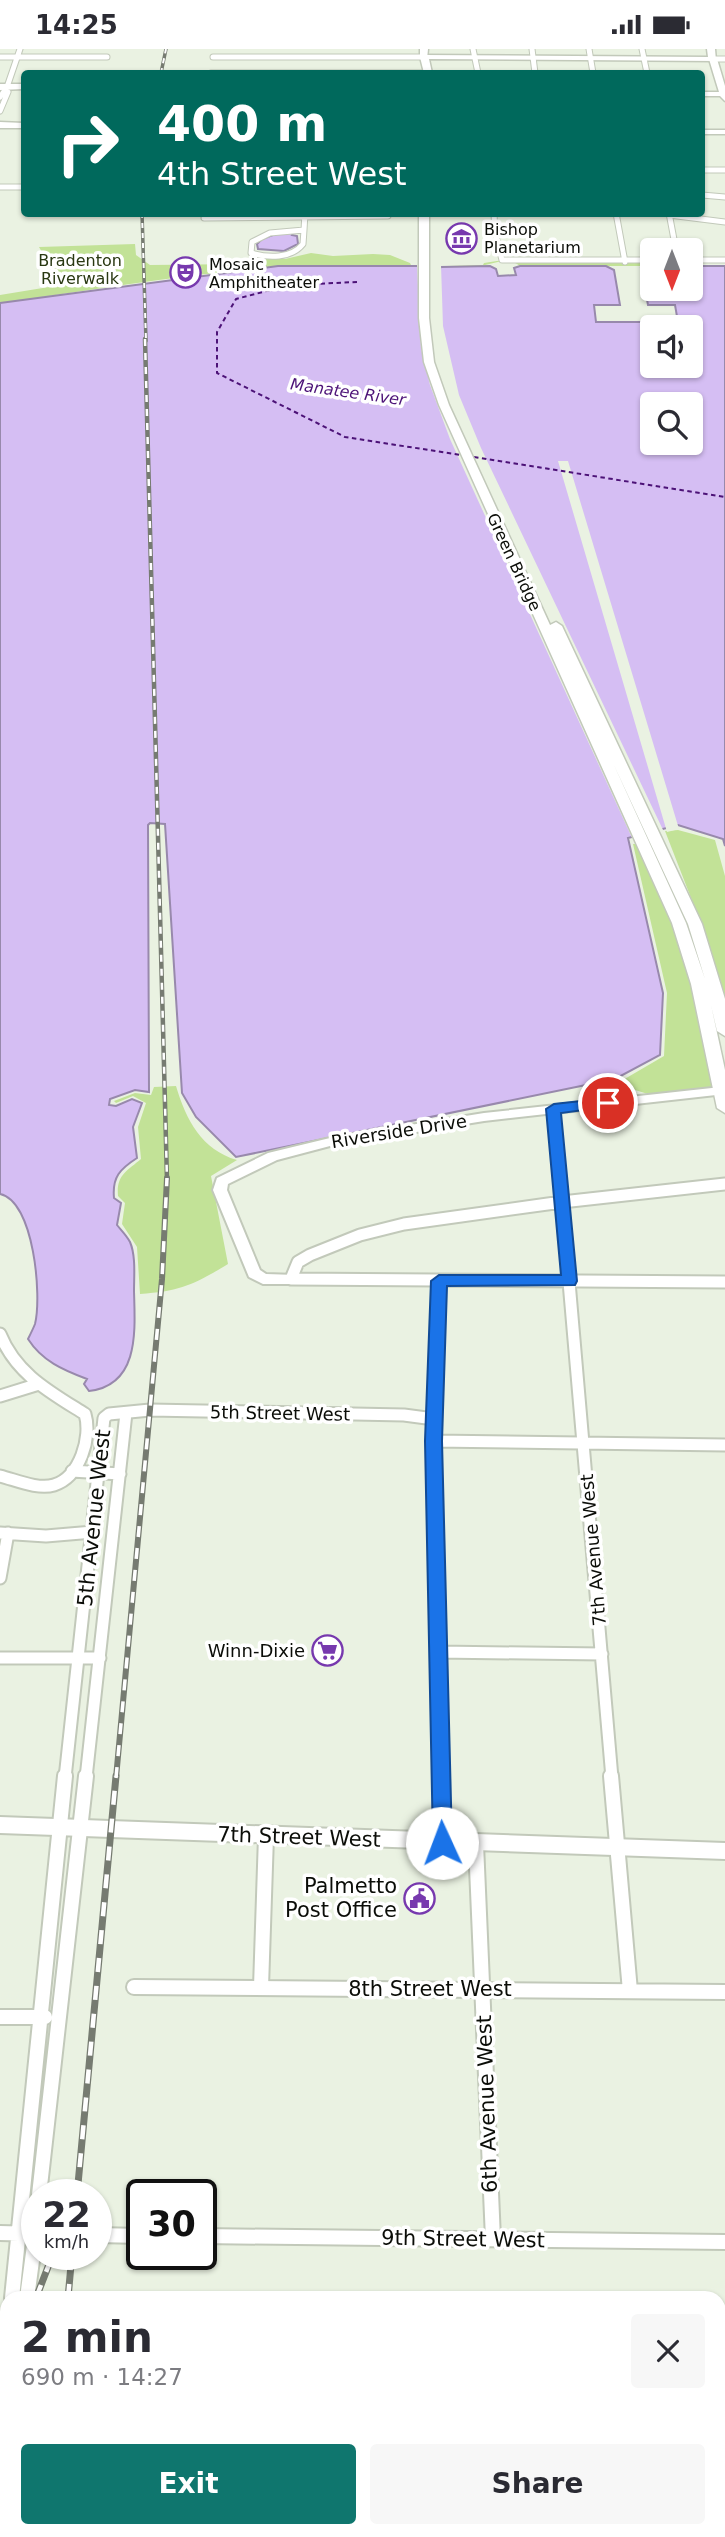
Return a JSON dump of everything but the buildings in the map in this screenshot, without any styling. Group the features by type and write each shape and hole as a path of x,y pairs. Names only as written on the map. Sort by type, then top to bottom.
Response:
{"main road":[{"path":"705,94 725,95 710,49"},
{"path":"424,56 590,53 713,59"},
{"path":"3,87 21,87"},
{"path":"0,125 21,126"},
{"path":"705,132 725,132"},
{"name":"Green Bridge","path":"429,217 424,318 429,362 451,426 652,847"},
{"path":"652,847 699,984 724,1097"},
{"path":"652,847 705,949 725,1031"},
{"path":"699,984 712,1010 725,1074"}],"street":[{"path":"0,97 20,49"},
{"path":"211,70 214,49"},
{"path":"338,70 339,49"},
{"path":"213,57 424,56"},
{"path":"0,57 107,57"},
{"path":"713,59 725,59"},
{"path":"0,109 9,90 3,87"},
{"path":"705,170 725,170"},
{"path":"0,185 21,186"},
{"path":"705,195 725,197"},
{"path":"204,218 213,217"},
{"path":"304,230 283,230 257,238 252,242 251,253 280,255 297,251 303,246 305,217"},
{"path":"494,217 502,260 640,260"},
{"path":"618,217 625,261"},
{"path":"670,217 674,238"},
{"path":"690,217 725,222"},
{"path":"704,260 725,260"},
{"name":"Riverside Drive","path":"291,1279 263,1279 254,1273 220,1191 222,1181 273,1156 330,1142 484,1117 554,1109 724,1097"},
{"name":"7th Avenue West","path":"554,1109 630,1991"},
{"path":"725,1184 422,1221 360,1235 302,1259 294,1267 291,1279 725,1282"},
{"path":"439,1281 434,1441 442,1843"},
{"path":"0,1334 2,1347 16,1366 85,1414 88,1420 87,1435 72,1471 61,1482 50,1486 0,1476"},
{"path":"0,1396 39,1384"},
{"name":"5th Street West","path":"126,1413 149,1410 404,1415 434,1419"},
{"name":"5th Avenue West","path":"13,2291 39,2017 102,1435 106,1416 126,1413 82,1828 55,2018 40,2179"},
{"path":"87,1435 102,1435"},
{"path":"434,1441 725,1445"},
{"path":"72,1471 120,1474"},
{"path":"0,1578 4,1533 46,1537 93,1532"},
{"path":"438,1652 601,1654"},
{"path":"0,1658 100,1658"},
{"name":"7th Street West","path":"0,1825 442,1843 725,1851"},
{"path":"261,1987 266,1836"},
{"name":"6th Avenue West","path":"476,1844 493,2239"},
{"name":"8th Street West","path":"134,1987 725,1992"},
{"path":"0,2017 55,2018"},
{"path":"0,2233 21,2233"},
{"name":"9th Street West","path":"217,2236 725,2242"},
{"path":"28,2291 31,2270"}],"green space":[{"name":"Bradenton Riverwalk","path":"135,244 136,255 150,265 243,264 244,259 285,259 311,253 333,256 390,255 410,263 412,267 483,265 504,260 546,258 640,260 640,266 520,266 501,261 478,267 452,266 447,273 393,267 281,267 167,279 0,303 0,295 61,285 39,247"},
{"path":"678,830 715,840 725,876 725,1004 705,934 665,831"},
{"path":"633,844 639,844 685,952 716,1088 651,1095 616,1084 664,1056 667,993"},
{"path":"176,1086 190,1122 197,1132 214,1149 237,1160 211,1176 228,1264 186,1286 140,1294 137,1247 122,1224 125,1203 118,1196 118,1189 124,1174 141,1159 138,1127 146,1103 133,1096 116,1103 114,1101 135,1093 151,1095 154,1087"}],"water":[{"path":"281,232 293,233 292,235 297,236 298,244 284,251 258,249 257,244 262,239"},
{"name":"Manatee River","path":"278,266 417,266 439,270 441,267 490,266 496,269 498,276 516,275 514,268 520,266 606,266 614,270 620,305 594,305 596,322 640,322 640,378 703,378 703,315 677,315 675,305 648,305 647,301 704,301 704,266 725,266 725,846 723,839 678,825 628,838 663,993 660,1055 615,1079 236,1157 196,1117 182,1093 165,824 150,823 149,1092 135,1090 110,1099 109,1105 116,1106 132,1099 142,1103 133,1127 137,1158 118,1174 114,1184 114,1198 121,1203 117,1225 129,1240 133,1253 134,1338 126,1367 118,1378 106,1387 89,1391 84,1384 87,1379 54,1364 28,1339 37,1311 33,1251 21,1213 12,1200 0,1194 0,303"}],"pier":[{"path":"417,265 441,265 443,326 459,395 481,448 664,832 633,840 450,439 430,385 421,349"},
{"path":"558,461 568,461 679,829 667,832"}],"ferry route":[{"path":"357,282 290,285 236,299 217,332 217,373 345,437 461,455"},
{"path":"474,457 725,497"}],"railway":[{"path":"162,70 166,49"},
{"path":"142,217 146,341"},
{"path":"145,339 167,1179"},
{"path":"116,1778 162,1279 167,1179"},
{"path":"78,2179 116,1776"},
{"path":"39,2291 47,2270"},
{"path":"69,2291 71,2270"}],"place":[{"name":"Bishop Planetarium","path":"461,238"},
{"name":"Mosaic Amphitheater","path":"186,273"},
{"name":"Winn-Dixie","path":"328,1650"},
{"name":"Palmetto Post Office","path":"420,1898"}],"route":[{"path":"442,1843 434,1441 439,1281 569,1281 554,1109 608,1103"}]}
